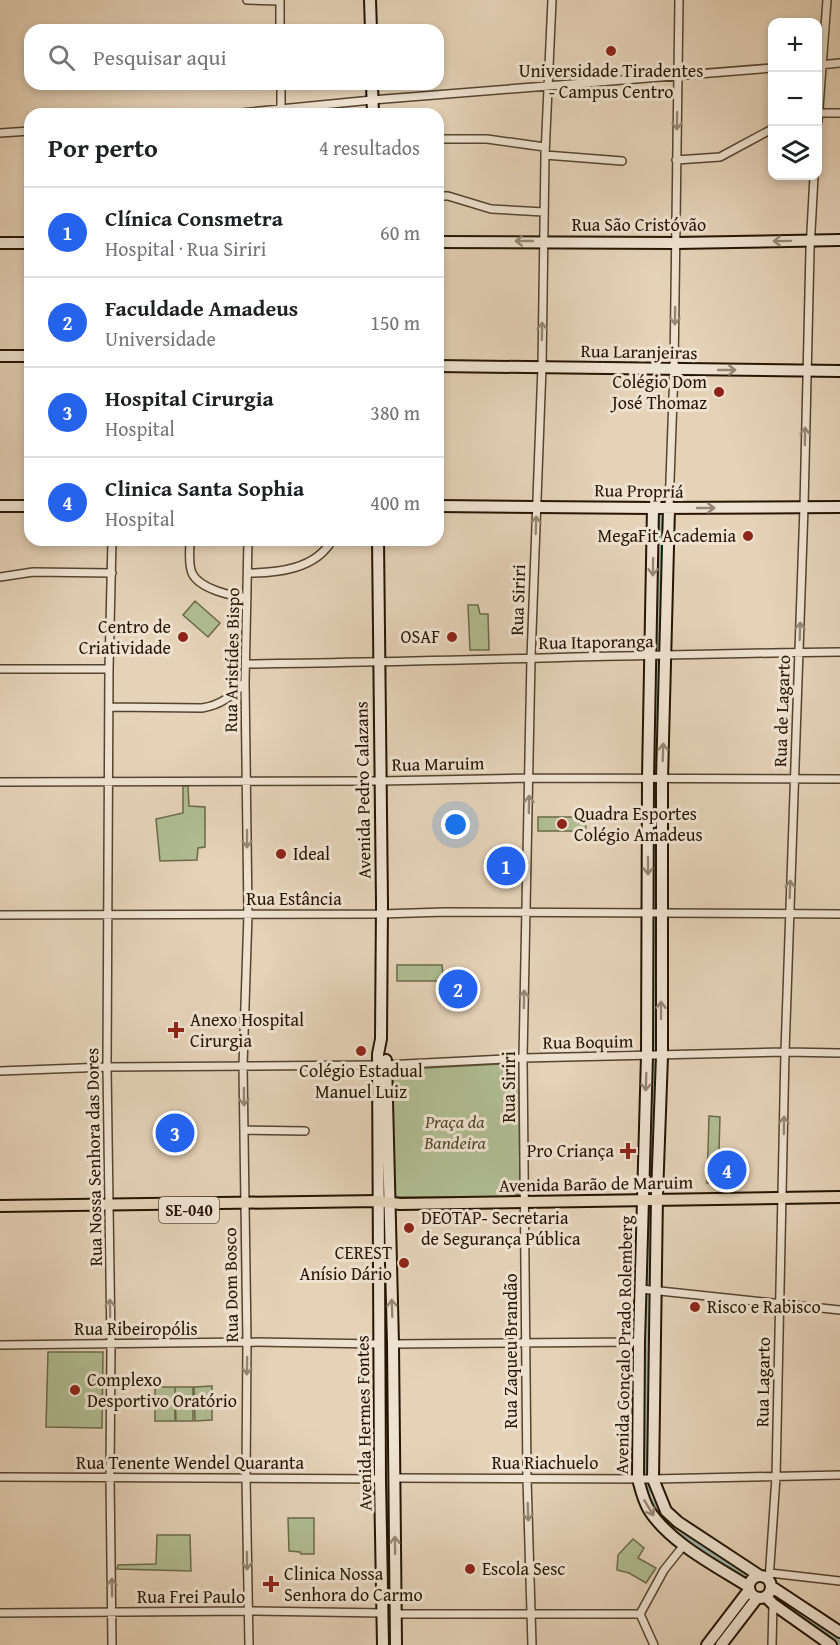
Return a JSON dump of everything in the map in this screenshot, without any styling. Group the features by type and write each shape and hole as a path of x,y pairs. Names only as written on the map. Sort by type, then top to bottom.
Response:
{"main road":[{"name":"Avenida Barão de Maruim","path":"382,1204 657,1197 840,1197"},
{"name":"SE-040","path":"0,1206 108,1208 382,1204"},
{"name":"SE-040","path":"0,1214 108,1208"}],"street":[{"path":"247,0 280,1 280,24"},
{"path":"370,0 371,24"},
{"name":"Rua Siriri","path":"526,1202 523,1058 531,658 542,367 545,151 552,0"},
{"path":"654,1056 655,779 661,507 674,370 679,0"},
{"path":"822,37 826,0"},
{"path":"822,64 840,63"},
{"path":"291,108 768,68"},
{"path":"281,90 281,108"},
{"path":"372,90 373,108"},
{"path":"822,113 840,112"},
{"path":"0,133 24,131"},
{"path":"676,160 720,157 768,131"},
{"path":"444,139 488,139 545,151 622,160"},
{"path":"810,240 814,180"},
{"path":"444,196 491,209 544,212"},
{"name":"Rua de Lagarto","path":"783,1184 810,240"},
{"name":"Rua São Cristóvão","path":"444,242 676,243 840,240"},
{"path":"0,243 24,243"},
{"path":"0,356 24,357"},
{"name":"Rua Laranjeiras","path":"444,366 840,371"},
{"path":"0,506 24,506"},
{"name":"Rua Propriá","path":"444,506 840,507"},
{"path":"658,655 661,507"},
{"name":"Rua Nossa Senhora das Dores","path":"112,546 109,669 107,1067 112,1645"},
{"path":"190,546 191,572 195,578 218,592 247,598"},
{"name":"Rua Aristídes Bispo","path":"247,781 245,682 248,546"},
{"path":"248,573 273,573 314,560 329,546"},
{"name":"Avenida Pedro Calazans","path":"378,546 381,1039 386,1053 382,1065 382,1204"},
{"path":"0,576 33,572 112,573"},
{"name":"Rua Itaporanga","path":"246,664 840,652"},
{"path":"0,669 109,669"},
{"path":"110,707 202,708 213,706 231,697 245,682"},
{"name":"Rua Maruim","path":"0,782 529,778 840,779"},
{"name":"Rua Dom Bosco","path":"247,781 248,914 243,1066 249,1645"},
{"name":"Rua Estância","path":"0,915 526,912 840,914"},
{"name":"Rua Boquim","path":"0,1071 107,1067 382,1065 523,1058 785,1052 840,1053"},
{"name":"Avenida Gonçalo Prado Rolemberg","path":"654,1056 657,1197 648,1289 639,1342 645,1479 666,1511 678,1522 763,1588 831,1645"},
{"name":"Avenida Gonçalo Prado Rolemberg","path":"654,1056 642,1198 648,1289 645,1479 642,1497 656,1520 684,1545 840,1632"},
{"path":"244,1130 305,1131"},
{"name":"Rua Lagarto","path":"772,1645 763,1588 776,1477 783,1184"},
{"name":"Rua Zaqueu Brandão","path":"526,1202 525,1343 532,1645"},
{"name":"Avenida Hermes Fontes","path":"382,1204 393,1344 396,1645"},
{"name":"Avenida Hermes Fontes","path":"382,1204 379,1344 383,1645"},
{"path":"648,1289 840,1310"},
{"name":"Rua Ribeiropólis","path":"0,1345 247,1342 379,1344"},
{"path":"393,1344 639,1342"},
{"name":"Rua Riachuelo","path":"394,1478 645,1479 840,1475"},
{"name":"Rua Tenente Wendel Quaranta","path":"0,1477 380,1479"},
{"path":"640,1614 664,1570 684,1545"},
{"path":"707,1645 763,1588 840,1581"},
{"path":"721,1645 763,1588"},
{"name":"Rua Frei Paulo","path":"0,1612 383,1613"},
{"path":"396,1614 640,1614"},
{"path":"640,1614 654,1645"}],"green space":[{"path":"195,601 220,623 208,637 183,615"},
{"path":"468,605 478,605 480,614 488,614 489,650 470,650"},
{"path":"183,786 188,786 189,806 205,807 205,847 198,848 197,860 160,861 156,819 183,813"},
{"name":"Quadra Esportes Colégio Amadeus","path":"538,817 585,817 586,831 538,831"},
{"path":"397,965 442,965 443,976 451,976 451,981 397,981"},
{"name":"Praça da Bandeira","path":"519,1063 520,1194 507,1197 396,1197 393,1194 389,1070"},
{"path":"709,1116 720,1117 718,1183 707,1183"},
{"name":"Complexo Desportivo Oratório","path":"48,1352 103,1352 102,1428 46,1427"},
{"path":"212,1386 212,1420 195,1421 194,1387"},
{"path":"155,1387 175,1387 175,1421 155,1421"},
{"path":"175,1387 193,1387 193,1421 176,1421"},
{"path":"288,1518 314,1518 314,1554 289,1551"},
{"path":"157,1535 190,1535 191,1571 117,1569 118,1565 156,1564"},
{"path":"633,1539 644,1548 638,1558 656,1568 646,1583 629,1573 617,1570 618,1555"}],"waterway":[{"path":"651,1186 660,514"},
{"path":"650,1213 644,1461 646,1493 650,1502 668,1524 707,1553 745,1576"},
{"path":"779,1600 840,1642"}],"place":[{"name":"Universidade Tiradentes - Campus Centro","path":"611,51"},
{"name":"Colégio Dom José Thomaz","path":"719,392"},
{"name":"MegaFit Academia","path":"748,536"},
{"name":"Centro de Criatividade","path":"183,637"},
{"name":"OSAF","path":"452,637"},
{"name":"Quadra Esportes Colégio Amadeus","path":"562,824"},
{"name":"Ideal","path":"281,854"},
{"name":"Clínica Consmetra","path":"506,866"},
{"name":"Faculdade Amadeus","path":"458,989"},
{"name":"Anexo Hospital Cirurgia","path":"176,1030"},
{"name":"Colégio Estadual Manuel Luiz","path":"361,1051"},
{"name":"Hospital Cirurgia","path":"175,1133"},
{"name":"Pro Criança","path":"628,1151"},
{"name":"Clinica Santa Sophia","path":"727,1170"},
{"name":"DEOTAP- Secretaria de Segurança Pública","path":"409,1228"},
{"name":"CEREST Anísio Dário","path":"404,1263"},
{"name":"Risco e Rabisco","path":"695,1307"},
{"name":"Complexo Desportivo Oratório","path":"75,1390"},
{"name":"Escola Sesc","path":"470,1569"},
{"name":"Clinica Nossa Senhora do Carmo","path":"271,1584"}]}
